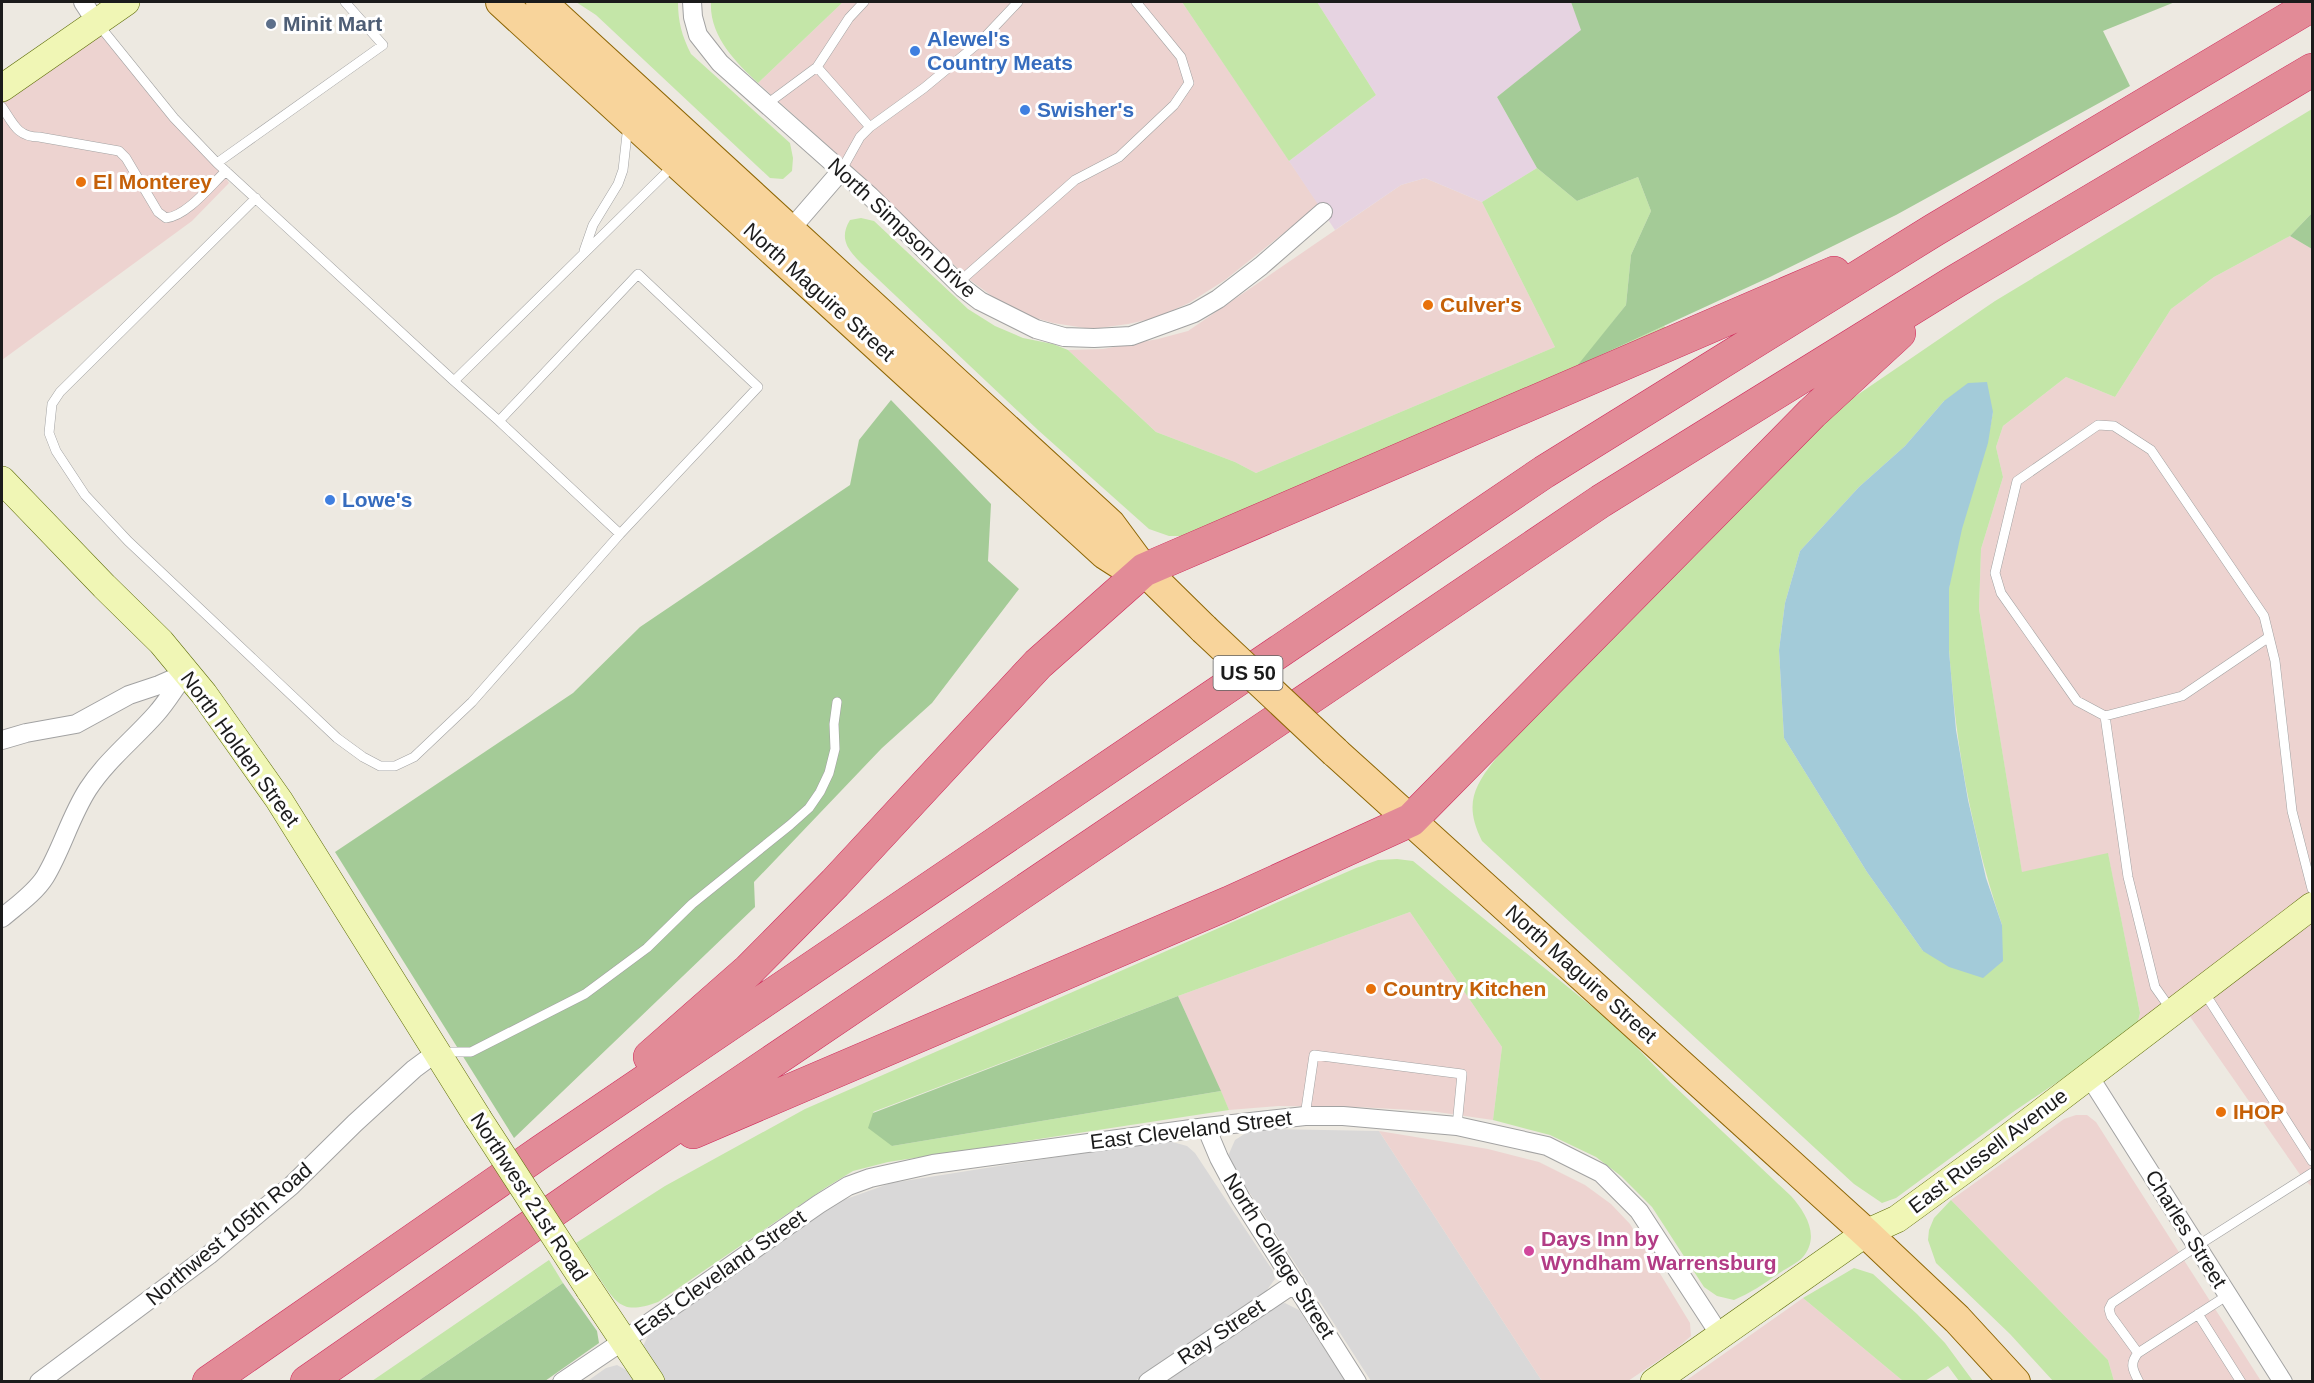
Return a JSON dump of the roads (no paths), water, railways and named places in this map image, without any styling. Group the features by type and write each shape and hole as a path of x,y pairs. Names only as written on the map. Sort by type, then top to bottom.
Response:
{"highway":[{"name":"US 50","path":"209,1382 542,1151 1544,472 1934,230 2313,5"},
{"name":"US 50","path":"307,1382 625,1161 1601,501 1956,281 2313,70"},
{"path":"542,1151 749,970 835,883 1038,664 1144,570 1934,230"},
{"path":"625,1161 1230,903 1411,820 1812,413 1956,281"}],"main road":[{"path":"2,88 89,12 126,2"},
{"name":"North Maguire Street","path":"501,2 1105,554 1119,563 1144,570"},
{"name":"North Maguire Street","path":"541,2 1110,524 1144,570 1204,628 1335,752 1866,1233 1957,1319 2015,1382"},
{"name":"North Holden Street","path":"2,480 161,642 204,694 279,800 437,1052"},
{"name":"East Russell Avenue","path":"1654,1382 1866,1233 1896,1219 2313,906"},
{"name":"Northwest 21st Road","path":"437,1052 623,1341"},
{"path":"623,1341 651,1382"}],"street":[{"name":"North Simpson Drive","path":"692,2 698,34 720,63 841,171 958,283 980,301 1036,329 1065,337 1131,336 1194,313 1218,299 1261,266 1323,213"},
{"path":"790,230 841,171"},
{"path":"2,740 76,724 129,695 186,673"},
{"path":"2,918 44,879 58,853 71,819 88,789 105,767 158,712 186,673"},
{"name":"Northwest 105th Road","path":"39,1382 218,1248 291,1186 354,1123 437,1052"},
{"name":"Charles Street","path":"2089,1076 2283,1382"},
{"name":"East Cleveland Street","path":"562,1382 819,1204 848,1186 870,1178 933,1164 1305,1116 1343,1116 1457,1126 1547,1146 1601,1173 1639,1211 1720,1335"},
{"name":"North College Street","path":"1206,1127 1219,1158 1241,1199 1357,1382"},
{"name":"Ray Street","path":"1148,1382 1167,1376 1295,1283"}],"lane":[{"path":"217,163 382,45 345,2"},
{"path":"766,104 792,88 817,67 849,18 864,2"},
{"path":"841,171 860,137 870,127 924,88 982,40 1018,2"},
{"path":"958,283 1075,180 1119,157 1174,105 1189,84 1181,57 1136,2"},
{"path":"89,12 174,118 217,163 620,534"},
{"path":"817,67 870,127"},
{"path":"2,107 20,133 29,137 39,136 119,152 158,212 166,218 175,217 184,211 226,171"},
{"path":"584,254 593,225 618,184 622,170 628,118"},
{"path":"454,381 677,162"},
{"path":"256,198 60,392 52,404 49,433 56,451 85,495 114,526 337,738 380,766 395,766 414,757 472,702 620,534 758,387 638,274 499,421"},
{"path":"2269,637 2182,696 2105,716 2077,701 2001,593 1995,573 2018,481 2098,425 2114,426 2151,450 2264,616 2275,661 2292,811 2313,889"},
{"path":"437,1052 471,1052 585,994 647,948 692,904 790,825 809,808 829,773 835,749 834,724 837,702"},
{"path":"2105,716 2128,877 2155,987 2173,1012"},
{"path":"2203,990 2313,1161"},
{"path":"1305,1116 1314,1055 1462,1074 1457,1126"},
{"path":"2138,1353 2111,1316 2109,1309 2112,1303 2197,1245 2313,1173"},
{"path":"2139,1382 2132,1367 2133,1359 2138,1353 2228,1295"},
{"path":"2198,1314 2241,1382"}],"water":[{"path":"1987,382 1993,412 1988,443 1962,529 1949,589 1949,651 1956,730 1968,800 1986,878 2002,925 2003,961 1983,978 1949,967 1923,951 1867,872 1784,738 1779,650 1785,603 1800,551 1859,487 1905,446 1944,401 1968,383"}],"place":[{"name":"Minit Mart","path":"271,24"},
{"name":"Alewel's Country Meats","path":"915,51"},
{"name":"Swisher's","path":"1025,110"},
{"name":"El Monterey","path":"81,182"},
{"name":"Culver's","path":"1428,305"},
{"name":"Lowe's","path":"330,500"},
{"name":"Country Kitchen","path":"1371,989"},
{"name":"IHOP","path":"2221,1112"},
{"name":"Days Inn by Wyndham Warrensburg","path":"1529,1251"}]}
